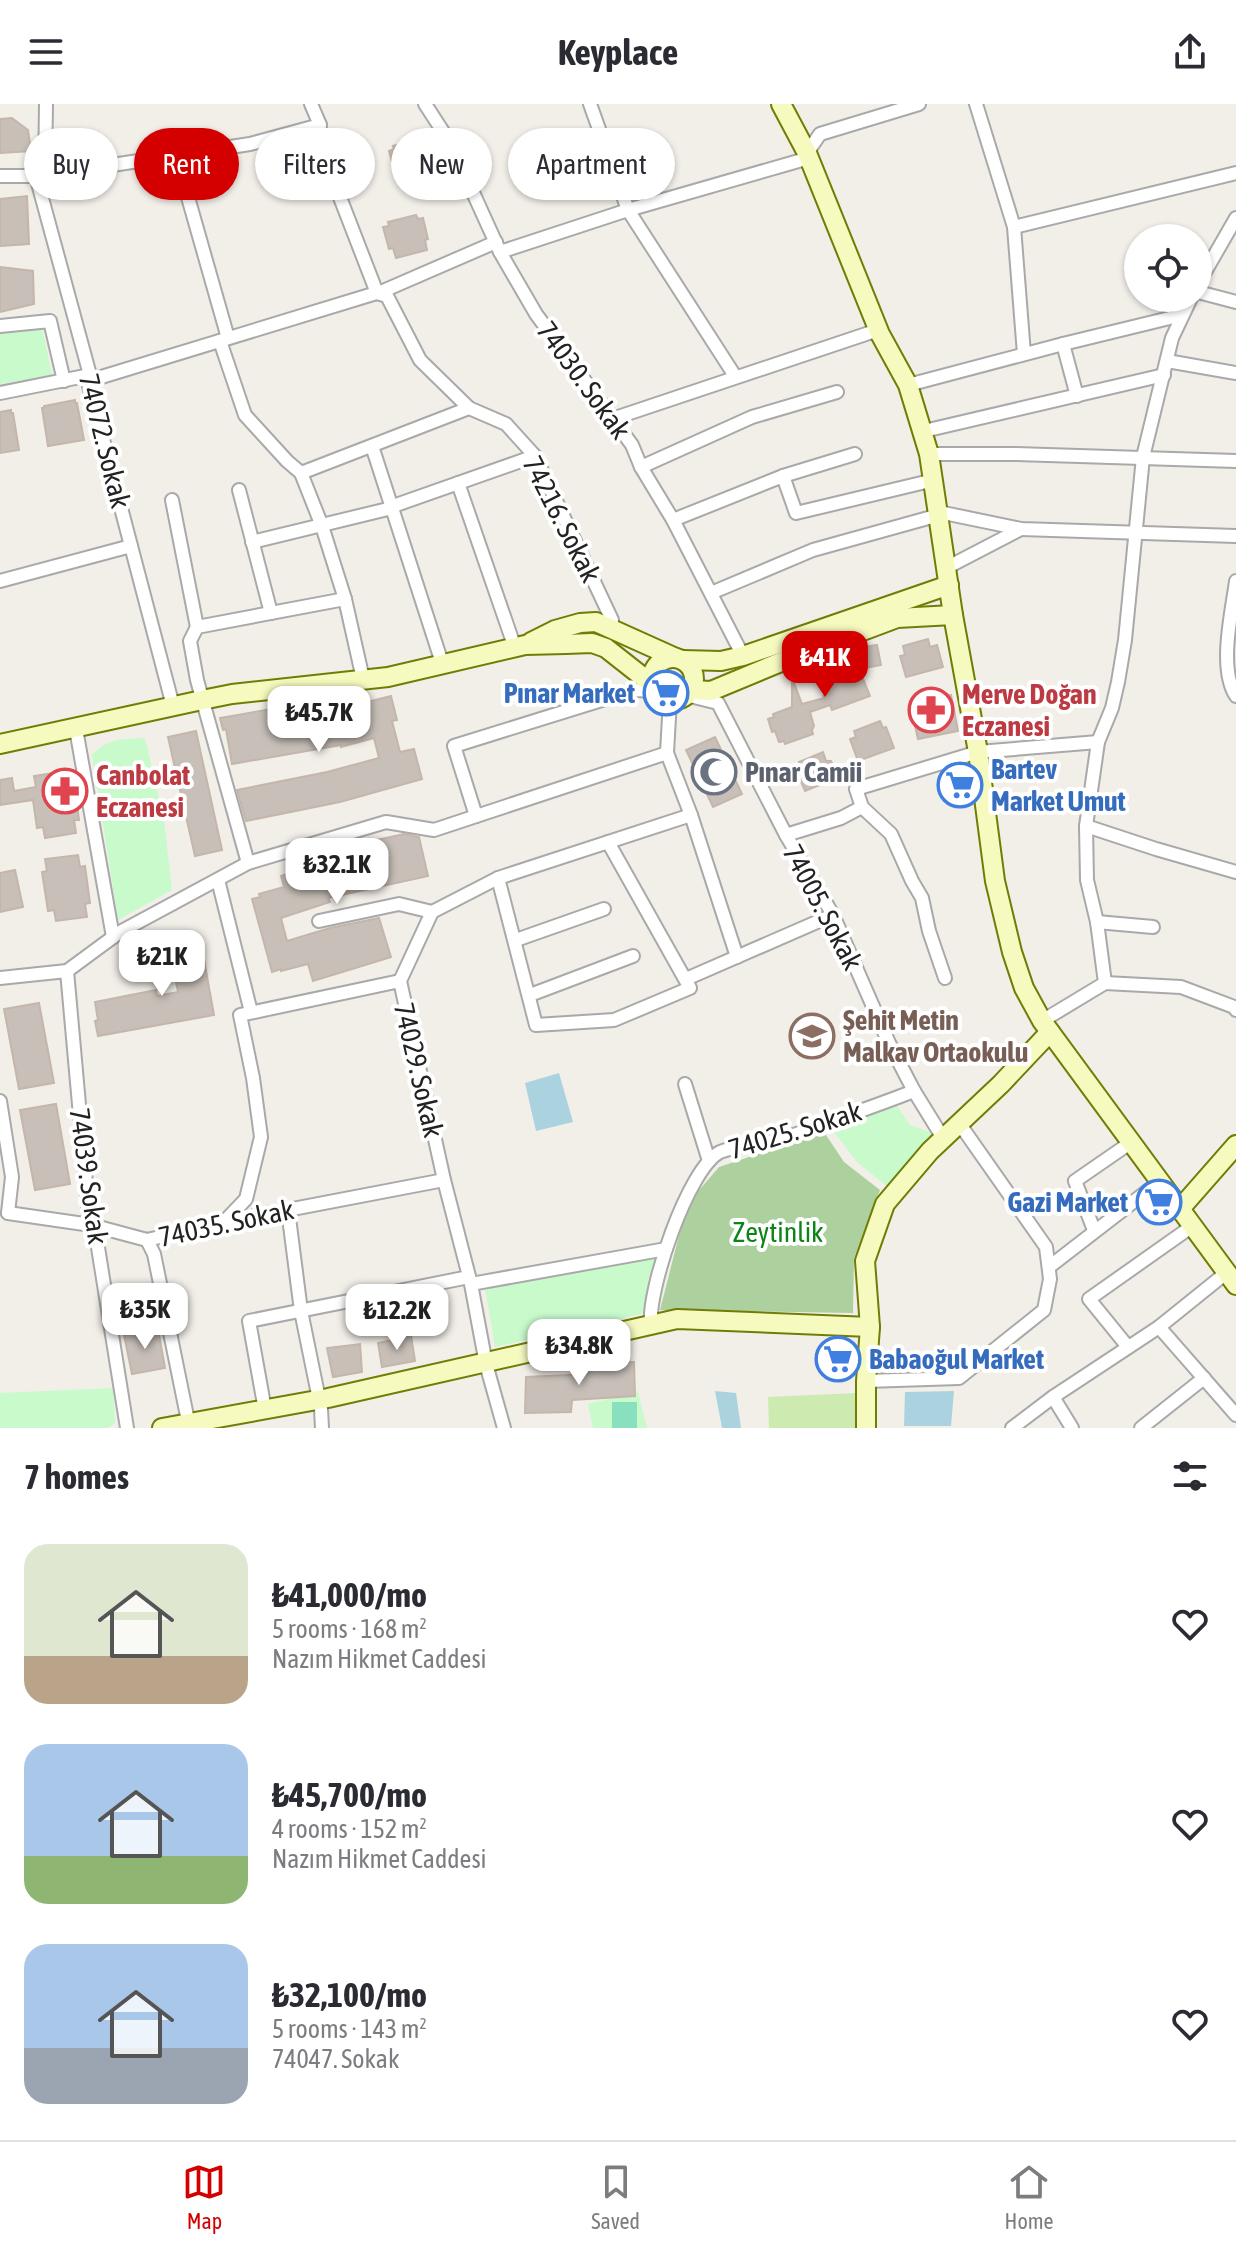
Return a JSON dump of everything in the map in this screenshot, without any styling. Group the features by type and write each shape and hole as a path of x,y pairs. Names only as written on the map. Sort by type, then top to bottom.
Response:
{"main road":[{"path":"781,104 808,156 878,330 908,385 924,431 978,752 995,881 1024,988 1046,1027 1231,1279"},
{"path":"672,692 654,671 663,660 721,661 743,656 948,576"},
{"path":"520,646 592,643 606,648 672,692 711,691 897,618 953,615"},
{"path":"0,744 232,694 443,666 520,646 555,630 580,623 596,622 679,659 693,669 695,676 672,692"},
{"path":"866,1428 870,1327 865,1261 885,1204 943,1138 1001,1084 1046,1027"},
{"path":"1179,1210 1236,1145"},
{"path":"162,1428 191,1426 320,1400 677,1319 870,1327"}],"street":[{"name":"74072. Sokak","path":"44,128 46,104"},
{"name":"74216. Sokak","path":"311,104 320,125 317,138 377,293 387,296 420,360 469,408 506,424 535,456 612,620 609,628"},
{"name":"74030. Sokak","path":"425,104 451,144 498,247 536,314 632,445 743,656"},
{"path":"590,104 628,210 735,376"},
{"path":"0,393 90,375 98,378 377,293 498,247 808,156 820,134 919,104"},
{"path":"976,104 1014,227 1024,354"},
{"path":"239,146 320,125"},
{"path":"1014,227 1236,173"},
{"path":"0,176 24,175"},
{"name":"74072. Sokak","path":"46,200 90,375 88,382 173,706"},
{"path":"188,200 245,415 301,473 345,599 363,679"},
{"path":"1212,260 1236,218"},
{"path":"1212,296 1236,302"},
{"path":"1105,983 1097,922 1087,880 1086,826 1098,742 1112,708 1125,640 1143,457 1172,338 1184,312"},
{"path":"908,385 1182,315"},
{"path":"0,326 50,321 64,381"},
{"path":"612,419 878,330"},
{"path":"1063,344 1077,396"},
{"path":"924,431 1077,396 1166,368 1236,373"},
{"path":"641,467 752,417 837,392"},
{"path":"301,473 469,408"},
{"path":"372,446 443,666"},
{"path":"673,520 783,476 855,454"},
{"path":"929,454 1236,461"},
{"path":"252,542 392,508 535,456"},
{"path":"783,476 796,513 934,480"},
{"path":"458,483 520,646"},
{"path":"239,490 271,613"},
{"path":"172,500 197,627 190,641 202,700 248,863"},
{"path":"711,593 813,550 939,513 1021,529 1236,536"},
{"path":"948,576 1021,529"},
{"path":"0,581 131,546"},
{"path":"1236,581 1227,664 1236,696"},
{"path":"197,627 345,599"},
{"path":"476,816 454,746 634,690 672,692 667,753 691,815 737,957"},
{"name":"74005. Sokak","path":"672,692 718,703 786,835 833,915 886,1037 943,1138"},
{"path":"76,729 113,937"},
{"path":"945,978 922,898 891,834 862,807 856,789 978,752 1098,742"},
{"path":"0,978 67,971 113,937 248,863 386,822 434,830 667,753"},
{"path":"786,835 841,818 862,807"},
{"path":"319,921 399,904 432,912 498,878 691,815"},
{"path":"1086,826 1236,872"},
{"path":"608,842 688,984"},
{"path":"498,878 536,1025 614,1020 737,957 833,915"},
{"path":"218,880 245,1014 261,1137 246,1199 224,1222"},
{"path":"516,940 604,909"},
{"name":"74029. Sokak","path":"432,912 400,981 444,1180 470,1280 486,1364 504,1428"},
{"path":"1097,922 1153,927"},
{"path":"530,995 633,956"},
{"name":"74039. Sokak","path":"67,971 89,1216 96,1235 127,1428"},
{"path":"245,1014 400,981"},
{"path":"1046,1027 1105,983 1181,987 1236,1010"},
{"path":"685,1084 709,1161"},
{"name":"74025. Sokak","path":"651,1325 650,1316 666,1249 693,1182 709,1161 721,1152 775,1141 914,1091"},
{"path":"0,1101 12,1177 6,1192 8,1206 4,1215"},
{"path":"866,1381 959,1378 1044,1310 1050,1279 1046,1247 959,1123"},
{"path":"1094,1230 1075,1181 1130,1143"},
{"name":"74035. Sokak","path":"4,1215 91,1225 147,1240 444,1180"},
{"path":"1049,1267 1159,1182"},
{"path":"288,1210 301,1311 320,1400 322,1428"},
{"path":"1128,1347 1089,1299 1191,1227"},
{"path":"147,1240 154,1254 191,1426"},
{"path":"265,1410 249,1321 470,1280 666,1249"},
{"path":"1012,1428 1053,1397 1231,1279"},
{"path":"1159,1327 1236,1415"},
{"path":"1144,1427 1204,1378"},
{"path":"1053,1397 1072,1428"}],"green space":[{"path":"42,327 52,375 0,384 0,331"},
{"path":"145,738 164,820 172,890 118,920 92,755 110,742"},
{"path":"895,1103 910,1125 936,1134 887,1186 858,1163 831,1128"},
{"name":"Zeytinlik","path":"824,1132 844,1162 880,1190 854,1258 853,1313 660,1310 687,1204 719,1167"},
{"path":"658,1256 648,1279 646,1313 495,1347 485,1288"},
{"path":"113,1388 115,1423 108,1428 0,1428 0,1393"},
{"path":"638,1392 647,1428 593,1428 588,1404"},
{"path":"856,1393 856,1428 769,1428 768,1397"},
{"path":"612,1402 637,1402 637,1428 612,1428"}],"water":[{"path":"559,1073 573,1122 536,1131 525,1083"},
{"path":"715,1391 736,1393 741,1428 722,1428"},
{"path":"954,1391 951,1426 904,1426 905,1392"}],"building":[{"path":"12,118 25,128 24,151 0,153 0,119"},
{"path":"24,196 27,200 29,244 0,246 0,199"},
{"path":"416,215 418,219 423,218 427,250 396,258 393,248 389,249 383,227 389,226 388,222"},
{"path":"0,267 33,271 34,304 0,312"},
{"path":"75,400 84,440 48,446 42,408"},
{"path":"11,410 19,450 0,453 0,412"},
{"path":"928,639 930,647 937,645 943,667 906,677 900,656 905,655 903,646"},
{"path":"877,645 881,665 859,669 870,696 832,710 830,705 810,712 813,734 785,744 784,741 779,742 768,719 792,707 792,683 802,704 824,698 828,694 821,676 866,658 864,647"},
{"path":"951,695 958,731 918,739 910,704"},
{"path":"391,696 397,720 392,721 400,752 414,749 422,779 340,802 246,821 237,790 379,758 374,738 341,747 232,764 226,729 223,730 220,718 317,701 320,714"},
{"path":"880,721 883,728 886,727 894,748 858,761 850,739 856,737 854,731"},
{"path":"196,731 222,850 195,856 168,737"},
{"name":"Pınar Camii","path":"715,737 742,794 713,807 686,750"},
{"path":"823,752 826,761 831,761 838,778 805,791 796,770 802,768 799,762"},
{"path":"67,771 69,783 74,782 79,820 74,820 76,833 45,838 43,827 37,828 33,800 0,805 0,780 12,778 14,791 36,787 34,776"},
{"path":"404,834 419,837 428,876 328,898 330,902 281,918 287,941 379,918 391,957 313,981 308,964 272,972 252,899 284,887 281,876 328,861 326,851"},
{"path":"78,855 80,867 85,866 90,903 85,904 87,917 56,921 54,910 48,911 42,872 47,871 45,859"},
{"path":"15,870 23,907 0,912 0,873"},
{"path":"188,941 188,946 201,943 214,1015 98,1036 95,1002 156,990 157,996 178,992 169,945"},
{"path":"39,1003 54,1083 19,1089 4,1009"},
{"path":"56,1104 70,1184 35,1190 20,1110"},
{"path":"149,1328 158,1329 165,1368 132,1374 124,1335"},
{"path":"411,1336 415,1361 382,1367 378,1343"},
{"path":"360,1344 362,1372 333,1377 327,1348"},
{"path":"634,1362 635,1396 572,1400 571,1412 525,1413 526,1377 589,1374 589,1364"}],"place":[{"name":"Pınar Market","path":"666,693"},
{"name":"Merve Doğan Eczanesi","path":"931,710"},
{"name":"Pınar Camii","path":"714,772"},
{"name":"Bartev Market Umut","path":"960,785"},
{"name":"Canbolat Eczanesi","path":"65,791"},
{"name":"Şehit Metin Malkav Ortaokulu","path":"812,1036"},
{"name":"Gazi Market","path":"1159,1202"},
{"name":"Babaoğul Market","path":"838,1359"}]}
